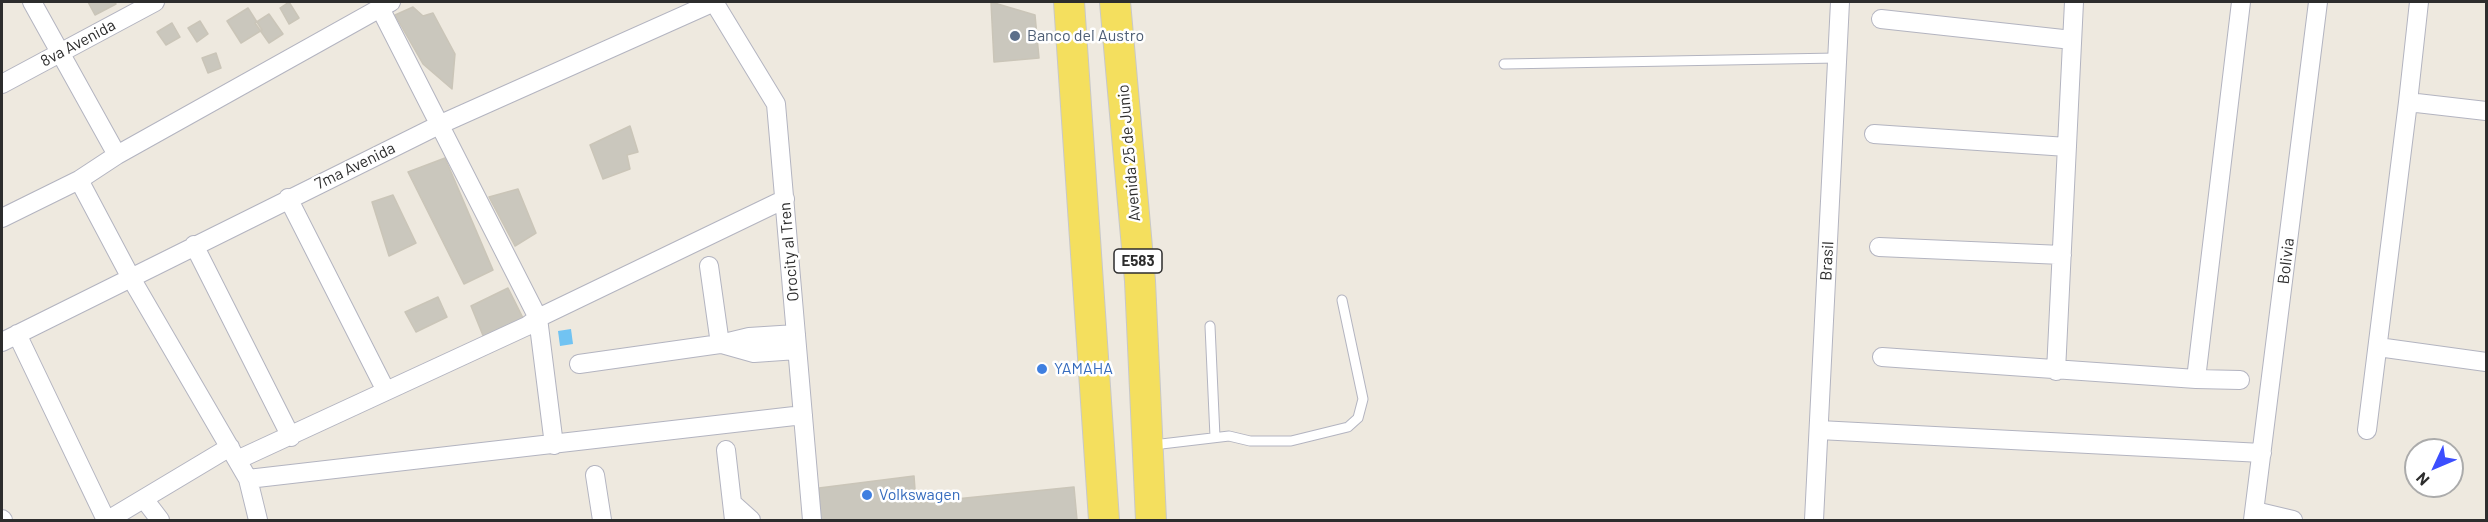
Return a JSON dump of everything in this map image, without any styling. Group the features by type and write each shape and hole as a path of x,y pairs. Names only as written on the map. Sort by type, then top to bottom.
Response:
{"main road":[{"path":"1069,2 1104,520"},
{"name":"Avenida 25 de Junio","path":"1115,2 1140,281 1151,520"}],"street":[{"path":"32,2 117,156"},
{"name":"8va Avenida","path":"2,84 155,2"},
{"name":"7ma Avenida","path":"9,338 441,124 714,2"},
{"name":"Orocity al Tren","path":"714,2 776,104 812,520"},
{"name":"Brasil","path":"1814,520 1840,2"},
{"path":"2056,371 2074,2"},
{"path":"2196,379 2241,2"},
{"name":"Bolivia","path":"2254,516 2318,2"},
{"path":"2367,430 2408,102 2418,2"},
{"path":"2,218 79,180 374,7 441,124 538,318 554,445"},
{"path":"1881,19 2072,40"},
{"path":"2408,102 2487,111"},
{"path":"1874,134 2067,147"},
{"path":"79,180 131,278 248,479 258,520"},
{"path":"288,198 386,391"},
{"path":"9,338 107,520 233,454 291,437 527,326 538,318 785,199"},
{"path":"194,245 291,437"},
{"path":"1879,247 2061,255"},
{"path":"709,266 720,344"},
{"path":"579,364 720,344 754,353 797,342"},
{"path":"2378,347 2487,362"},
{"path":"1882,357 2056,371 2240,380"},
{"path":"248,479 803,415"},
{"path":"1819,430 2262,453"},
{"path":"726,450 733,512 751,520"},
{"path":"595,475 602,520"},
{"path":"144,499 159,520"},
{"path":"2254,516 2293,520"}],"lane":[{"path":"1504,64 1837,58"},
{"path":"1148,446 1230,436 1250,441 1291,441 1348,427 1358,418 1363,399 1342,300"},
{"path":"1210,326 1215,437"}],"water":[{"path":"571,329 573,344 560,346 558,331"}],"building":[{"path":"88,2 115,2 116,4 95,15"},
{"path":"289,2 299,18 289,24 280,8"},
{"name":"Banco del Austro","path":"991,2 1035,15 1039,58 994,62"},
{"path":"413,7 423,16 433,13 455,54 452,89 423,64 395,15"},
{"path":"248,8 262,30 241,43 227,21"},
{"path":"269,14 283,34 269,43 255,23"},
{"path":"200,21 208,34 197,42 188,28"},
{"path":"172,23 180,37 166,45 157,32"},
{"path":"216,53 221,68 208,73 202,58"},
{"path":"630,126 638,152 627,155 630,169 603,179 590,145"},
{"path":"445,158 493,270 464,284 408,172"},
{"path":"518,189 536,233 515,246 489,197"},
{"path":"393,195 416,243 389,256 372,202"},
{"path":"508,288 526,324 484,338 471,306"},
{"path":"438,297 447,317 416,332 405,312"},
{"name":"Volkswagen","path":"914,476 916,503 1074,487 1077,520 820,520 819,488"}],"place":[{"name":"Banco del Austro","path":"1015,36"},
{"name":"YAMAHA","path":"1042,369"},
{"name":"Volkswagen","path":"867,495"}]}
